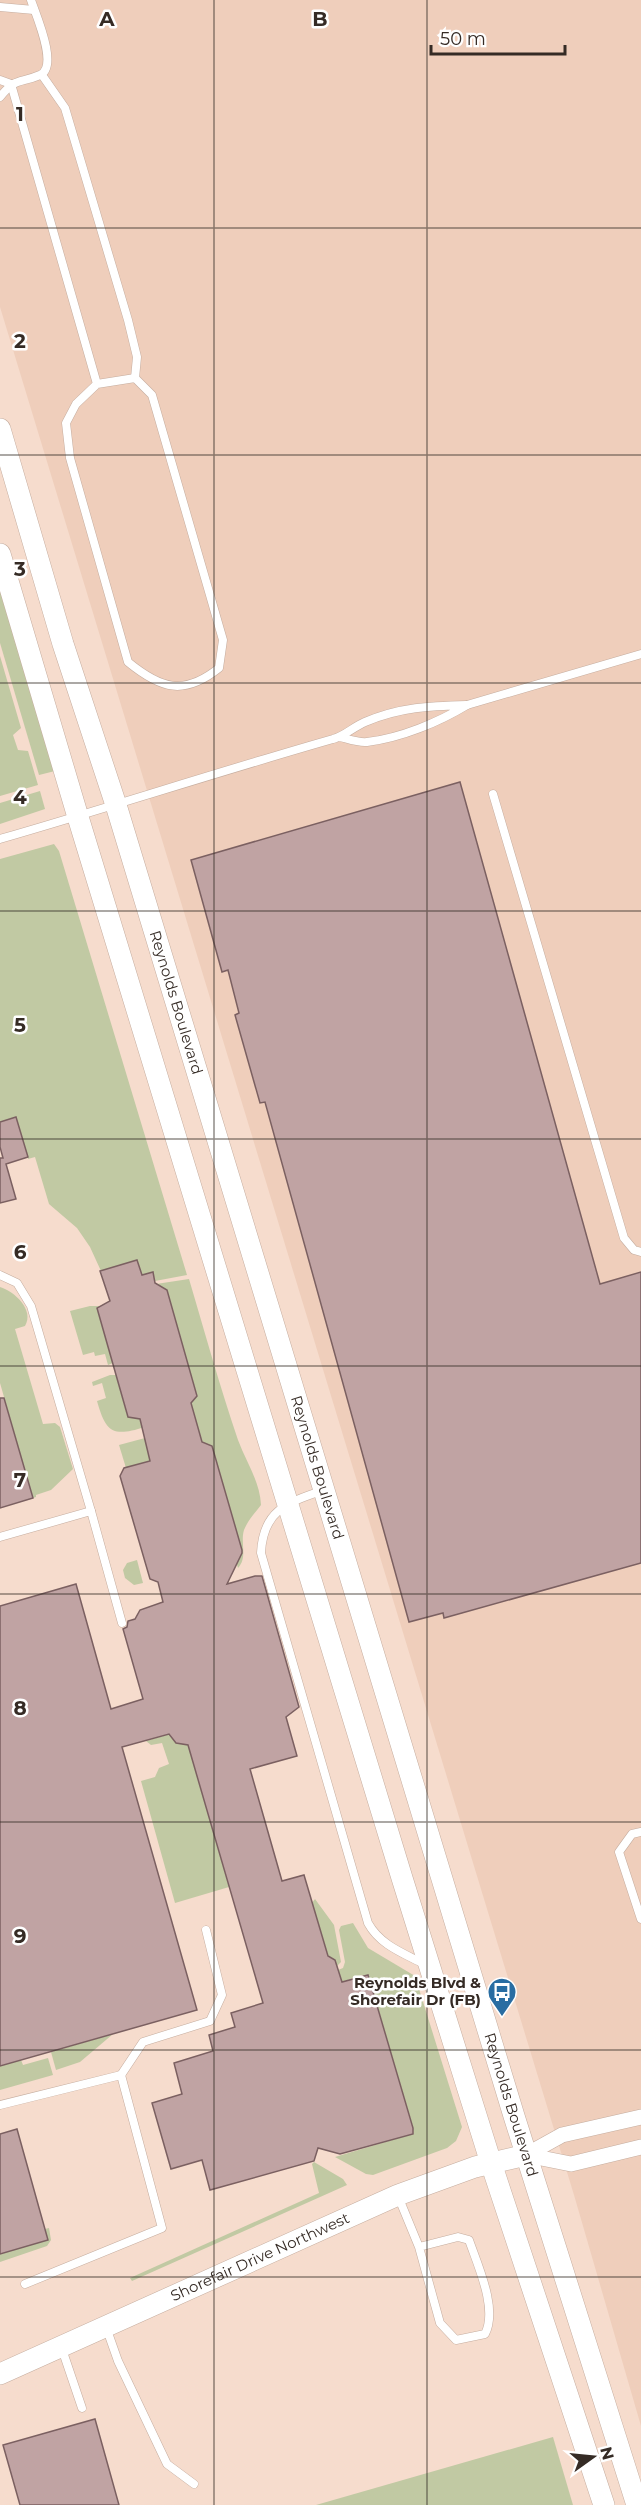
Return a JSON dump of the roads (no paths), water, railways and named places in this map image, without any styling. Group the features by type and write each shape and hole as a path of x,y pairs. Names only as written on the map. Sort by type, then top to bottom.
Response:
{"main road":[{"name":"Reynolds Boulevard","path":"0,429 63,644 116,805 526,2155 637,2505"},
{"path":"0,554 78,817 491,2163 604,2505"},
{"name":"Shorefair Drive Northwest","path":"0,2372 398,2194 491,2163 526,2155"}],"street":[{"name":"Shorefair Drive Northwest","path":"526,2155 562,2135 641,2117"},
{"name":"Shorefair Drive Northwest","path":"526,2155 571,2164 641,2147"}],"lane":[{"path":"0,97 11,84 42,75 46,71 49,59 31,0"},
{"path":"0,7 34,10"},
{"path":"42,75 65,108 128,320 137,357 135,378"},
{"path":"0,80 11,84"},
{"path":"11,84 97,384"},
{"path":"135,378 152,395 223,640 219,668 202,682 177,687 156,681 128,662 70,458 66,423 76,404 97,384 135,378"},
{"path":"340,737 366,742 409,731 437,723 467,705 641,654"},
{"path":"0,839 78,817 203,776 340,737 364,722 416,706 467,705"},
{"path":"493,794 624,1238 634,1250 641,1252"},
{"path":"0,1275 17,1283 31,1306 122,1623"},
{"path":"325,1490 288,1502 265,1527 261,1553 368,1923 378,1938 431,1967"},
{"path":"0,1537 91,1511"},
{"path":"641,1832 632,1834 620,1852 641,1919"},
{"path":"630,1886 641,1888"},
{"path":"0,2105 121,2075 143,2042 210,2021 222,1995 206,1930"},
{"path":"25,2284 162,2228 121,2075"},
{"path":"398,2194 420,2247 440,2323 456,2340 485,2334 490,2325 490,2306 470,2240 458,2237 420,2247"},
{"path":"105,2325 118,2361 167,2464 194,2484"},
{"path":"60,2345 82,2408"}],"place":[{"name":"Reynolds Blvd & Shorefair Dr (FB)","path":"502,2018"}]}
